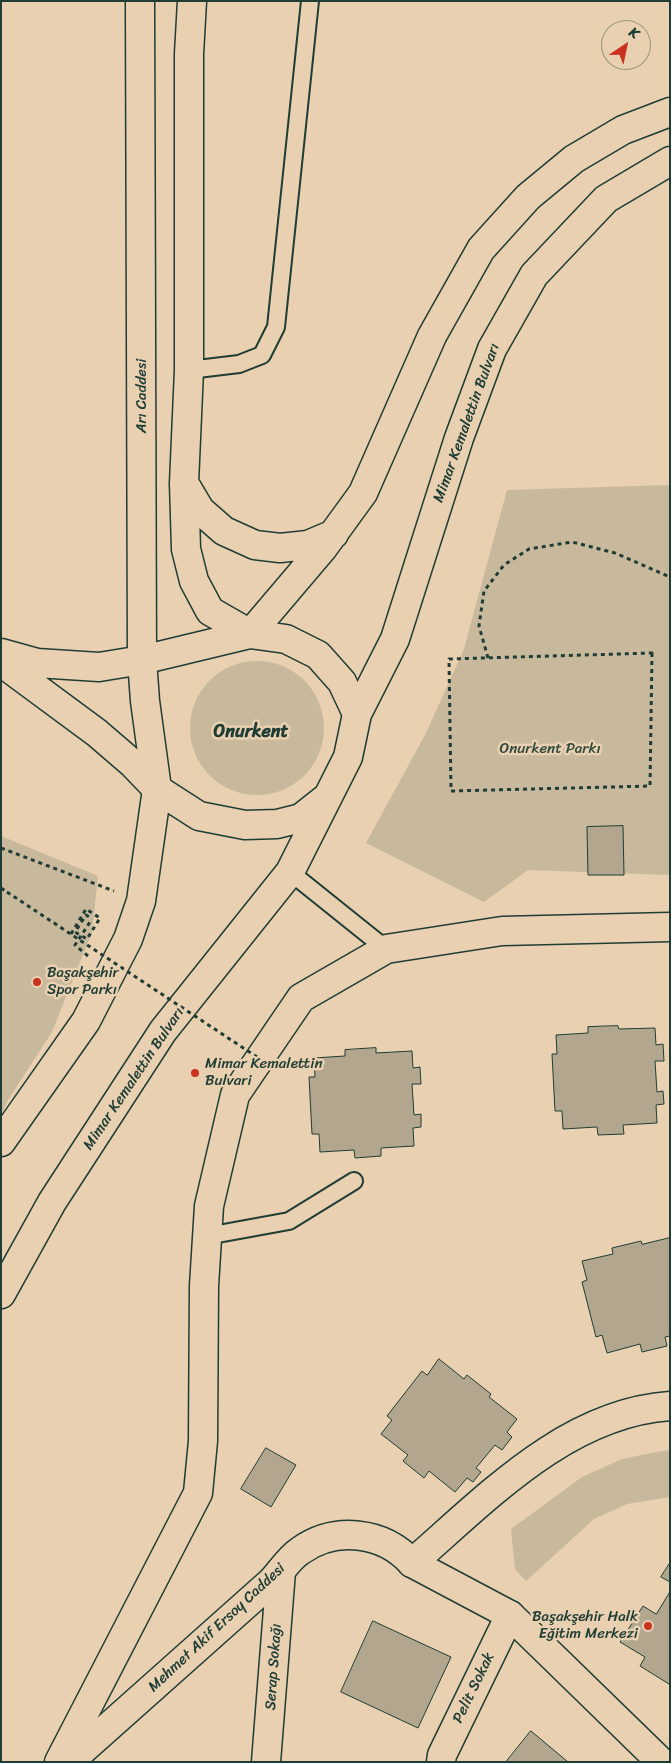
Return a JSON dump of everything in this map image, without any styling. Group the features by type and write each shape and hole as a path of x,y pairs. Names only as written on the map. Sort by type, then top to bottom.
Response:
{"main road":[{"name":"Arı Caddesi","path":"140,1 142,660 145,701 157,789"},
{"path":"192,1 189,54 189,370 184,483 186,549 194,581 210,611 250,634"},
{"path":"250,634 323,548 363,493 432,336 481,249 528,198 574,159 623,130 670,112"},
{"name":"Mimar Kemalettin Bulvarı","path":"1,1294 52,1202 163,1031 290,872 348,757 357,714 396,639 459,438 492,349 534,275 606,199 670,161"},
{"path":"184,483 200,510 224,531 255,546 280,548 308,545 334,534"},
{"path":"1,653 37,663 99,667 142,660 250,634 286,639 318,656 342,682 357,714"},
{"path":"1,662 97,734 133,764 157,789 199,816 245,825 277,824 301,818 328,797"},
{"path":"1,1142 86,1021 128,939 141,901 157,789"},
{"path":"58,1762 198,1494 203,1441 204,1286 209,1206 236,1095 301,998 386,950 502,932 670,928"},
{"path":"412,1563 522,1468 558,1444 588,1429 628,1413 670,1406"},
{"name":"Mehmet Akif Ersoy Caddesi","path":"69,1762 271,1582 298,1552 318,1541 349,1534 382,1541 412,1563 510,1615 661,1762"},
{"name":"Serap Sokağı","path":"266,1762 281,1571"},
{"name":"Pelit Sokak","path":"441,1762 442,1755 510,1615"}],"lane":[{"path":"189,370 239,364 262,355 276,326 310,1"},
{"path":"290,872 386,950"},
{"path":"208,1236 289,1221 354,1181"}],"path":[{"path":"488,658 480,626 484,591 504,565 529,549 572,542 615,553 670,576"},
{"path":"652,653 650,786 451,791 450,659 488,658 652,653"},
{"path":"1,848 141,901"},
{"path":"1,888 260,1059"},
{"path":"71,934 86,909 100,918 87,939 75,932 86,915 92,919"}],"green space":[{"name":"Onurkent Parkı","path":"670,485 670,875 528,870 484,902 366,843 426,733 464,649 507,490"},
{"path":"257,661 283,666 294,672 304,681 313,691 319,702 324,728 319,754 313,765 304,775 294,784 283,790 257,795 231,790 220,784 210,775 201,765 195,754 190,728 195,702 201,691 210,681 220,672 231,666"},
{"name":"Başakşehir Spor Parkı","path":"1,836 98,876 92,932 52,1032 1,1114"},
{"path":"670,1450 670,1497 627,1504 594,1519 526,1581 515,1569 511,1529 582,1477 622,1459"}],"building":[{"path":"623,826 624,875 588,875 587,827"},
{"path":"618,1026 619,1029 655,1028 656,1045 663,1044 664,1061 655,1061 657,1092 663,1091 664,1104 656,1105 657,1123 623,1125 624,1134 598,1135 597,1127 563,1129 562,1111 555,1111 552,1054 557,1054 556,1035 588,1033 588,1027"},
{"path":"376,1048 376,1053 412,1051 413,1068 420,1067 421,1084 412,1084 414,1115 421,1114 421,1127 413,1128 414,1146 381,1148 381,1156 355,1158 354,1150 320,1152 319,1134 312,1134 309,1077 315,1077 314,1058 345,1056 345,1050"},
{"path":"670,1238 670,1336 665,1337 667,1346 642,1352 640,1344 607,1353 602,1335 596,1337 582,1282 587,1280 582,1261 613,1254 612,1248 641,1241 642,1244"},
{"path":"439,1359 464,1379 467,1375 491,1394 489,1397 517,1419 507,1432 512,1437 502,1450 495,1445 476,1468 481,1472 473,1482 467,1478 455,1492 429,1471 424,1478 403,1461 408,1455 381,1434 392,1420 387,1416 422,1371 427,1375"},
{"path":"266,1448 296,1465 271,1507 241,1489"},
{"path":"670,1563 670,1582 661,1577"},
{"path":"670,1592 669,1684 640,1666 645,1657 620,1642 643,1606 656,1614"},
{"path":"373,1621 451,1657 418,1728 341,1692"},
{"path":"531,1731 568,1762 506,1762"}],"place":[{"name":"Başakşehir Spor Parkı","path":"37,982"},
{"name":"Mimar Kemalettin Bulvari","path":"195,1073"},
{"name":"Başakşehir Halk Eğitim Merkezi","path":"648,1626"}],"district":[{"name":"Onurkent","path":"251,732"}]}
